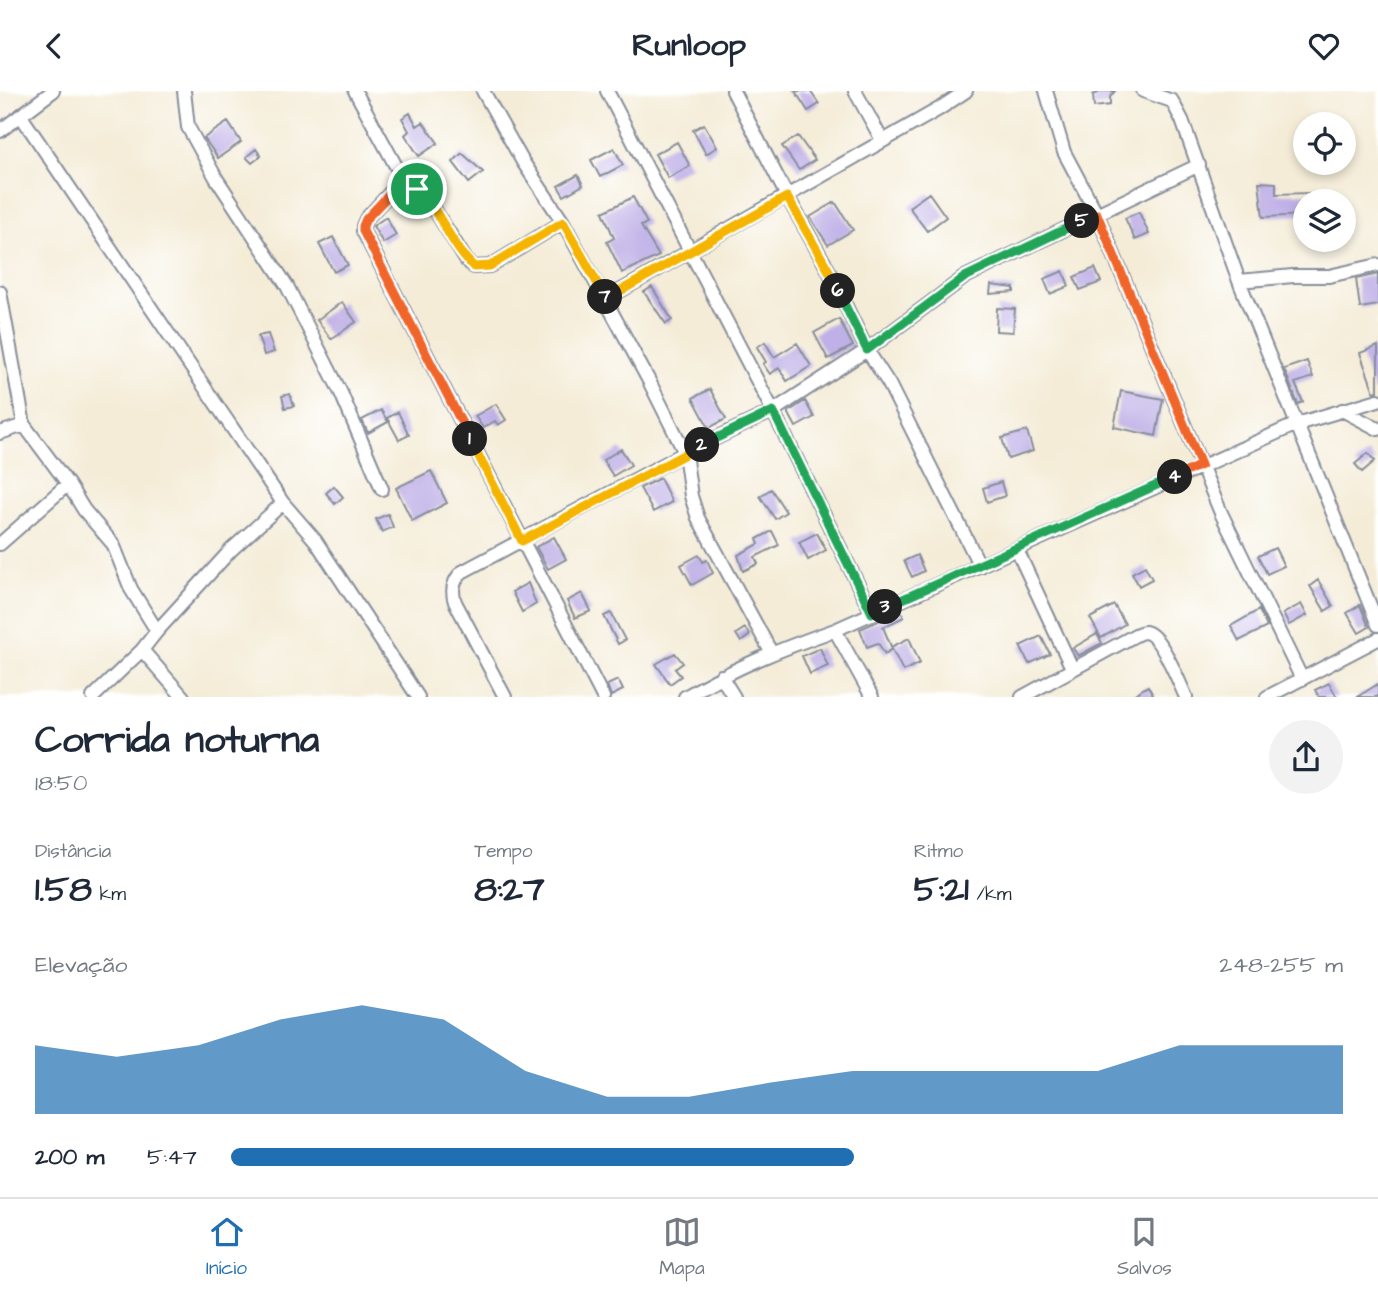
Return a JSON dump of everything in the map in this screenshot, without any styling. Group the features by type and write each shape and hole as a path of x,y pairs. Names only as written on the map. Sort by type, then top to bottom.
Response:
{"street":[{"path":"0,131 53,91"},
{"path":"184,91 188,127 216,178 287,286 341,393 382,489"},
{"path":"355,91 403,180 428,199 466,260 474,267 490,266 563,222"},
{"path":"483,91 523,162 563,222 606,299 685,453 691,496 698,518 771,652"},
{"path":"607,91 692,251 872,613"},
{"path":"733,91 787,197 829,271 867,350 889,384 980,566"},
{"path":"855,91 882,140"},
{"path":"606,299 787,197 966,91"},
{"path":"1046,91 1064,152 1097,214 1221,513 1302,679"},
{"path":"1143,91 1172,101 1182,120 1239,281 1378,625"},
{"path":"21,115 283,503 315,540 418,697"},
{"path":"505,697 455,602 453,589 462,572 685,453 773,411 867,350 965,277 1199,165"},
{"path":"403,180 366,219 363,231 603,697"},
{"path":"1239,281 1329,276 1378,265"},
{"path":"0,292 24,425 84,510 113,544 131,589 157,631"},
{"path":"685,697 771,652 872,613 1201,465 1297,424 1378,400"},
{"path":"1342,410 1378,429"},
{"path":"0,433 24,425"},
{"path":"0,544 68,484"},
{"path":"93,697 142,650 231,550 283,503"},
{"path":"1017,549 1072,668"},
{"path":"835,629 872,697"},
{"path":"1022,697 1072,668 1147,632 1158,640 1186,697"},
{"path":"1267,697 1378,639"},
{"path":"142,650 183,697"},
{"path":"721,676 734,697"}],"building":[{"path":"795,91 810,91 819,104 808,111"},
{"path":"1097,91 1115,91 1110,97 1110,105 1094,107 1093,95 1098,93"},
{"path":"410,113 417,126 423,122 438,143 419,156 405,135 409,131 402,118"},
{"path":"228,122 241,142 218,158 204,138"},
{"path":"704,124 717,147 706,154 693,130"},
{"path":"798,136 815,160 799,170 782,146"},
{"path":"677,142 690,166 668,178 655,154"},
{"path":"614,148 623,165 600,177 591,160"},
{"path":"256,149 261,156 252,163 246,157"},
{"path":"462,153 483,172 469,183 453,162"},
{"path":"578,175 583,185 564,196 558,186"},
{"path":"1259,182 1276,183 1276,194 1293,193 1293,216 1263,217"},
{"path":"929,193 946,217 927,231 909,207"},
{"path":"633,197 647,223 641,226 659,256 622,273 607,242 614,238 603,212"},
{"path":"835,202 853,230 828,245 810,217"},
{"path":"1139,212 1149,234 1135,240 1125,218"},
{"path":"386,217 396,235 383,243 373,226"},
{"path":"333,237 348,265 334,272 319,244"},
{"path":"1095,268 1101,282 1080,290 1074,277"},
{"path":"1063,271 1069,286 1050,294 1044,279"},
{"path":"1378,274 1378,305 1360,308 1356,279"},
{"path":"991,285 1014,288 1014,292 990,294"},
{"path":"652,287 672,320 666,324 644,292"},
{"path":"342,302 356,322 331,339 317,320"},
{"path":"997,308 1015,309 1013,332 996,331"},
{"path":"839,319 853,346 828,359 814,333"},
{"path":"268,334 274,352 264,355 258,336"},
{"path":"765,342 774,357 797,343 811,366 787,381 779,368 770,374 757,347"},
{"path":"1378,346 1378,391 1374,392 1360,353"},
{"path":"1307,361 1313,377 1295,383 1303,402 1298,404 1284,369"},
{"path":"710,389 726,419 709,428 693,398"},
{"path":"1121,391 1163,399 1156,436 1114,427"},
{"path":"290,394 294,406 285,408 282,396"},
{"path":"805,401 814,417 796,427 788,412"},
{"path":"496,404 506,420 498,425 495,421 483,428 475,416"},
{"path":"381,410 388,422 368,433 362,420"},
{"path":"398,412 409,435 399,440 387,418"},
{"path":"1027,431 1033,451 1008,459 1002,438"},
{"path":"621,449 631,465 613,476 603,460"},
{"path":"1368,453 1375,461 1362,472 1355,464"},
{"path":"431,471 447,503 412,521 396,488"},
{"path":"660,478 672,502 653,512 640,488"},
{"path":"1001,482 1005,496 987,502 983,488"},
{"path":"334,486 343,497 335,504 326,493"},
{"path":"771,489 786,512 775,519 760,496"},
{"path":"388,514 393,527 382,532 376,519"},
{"path":"772,531 779,545 755,557 758,564 743,571 738,555 759,544 757,539"},
{"path":"817,533 826,550 808,560 799,542"},
{"path":"554,537 566,559 548,569 536,547"},
{"path":"1275,548 1284,566 1267,574 1258,556"},
{"path":"699,555 703,562 707,560 713,573 692,585 681,565"},
{"path":"917,555 924,571 912,577 904,561"},
{"path":"1145,566 1152,579 1139,586 1132,573"},
{"path":"1318,580 1333,606 1325,611 1310,586"},
{"path":"528,583 536,604 522,612 512,592"},
{"path":"582,593 591,611 575,618 567,601"},
{"path":"1301,604 1307,615 1289,625 1283,614"},
{"path":"1114,605 1125,624 1101,638 1090,618"},
{"path":"1360,605 1369,627 1359,633 1347,613"},
{"path":"1259,610 1267,627 1239,641 1231,626"},
{"path":"901,611 904,617 883,627 892,649 885,654 878,643 867,647 860,629"},
{"path":"611,613 625,640 618,644 604,616"},
{"path":"745,628 750,635 741,642 736,634"},
{"path":"1097,634 1102,643 1078,656 1073,648"},
{"path":"1041,636 1050,654 1029,664 1020,646"},
{"path":"909,638 920,663 903,671 891,647"},
{"path":"820,648 828,666 810,674 802,656"},
{"path":"675,653 683,663 675,669 681,676 670,684 656,664"},
{"path":"618,680 623,690 611,696 607,685"},
{"path":"1329,683 1337,697 1319,697 1315,690"},
{"path":"1378,684 1378,697 1357,697"},
{"path":"1148,686 1154,697 1130,697"}],"route":[{"path":"403,180 417,189 428,199 466,260 474,267 490,266 563,222 606,299 787,197 829,271 867,350 965,277 1097,214 1201,465 872,613 773,411 685,453 522,541 363,231 366,219 403,180"}]}
